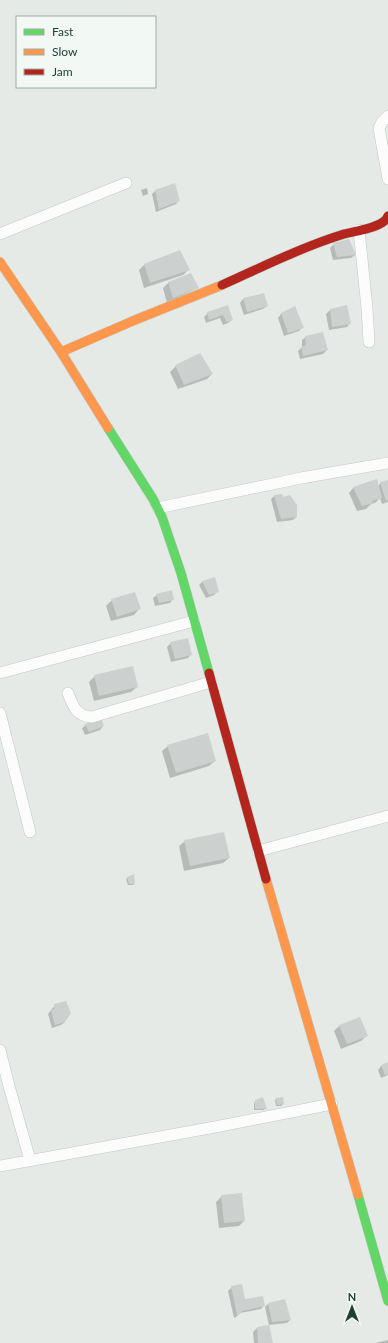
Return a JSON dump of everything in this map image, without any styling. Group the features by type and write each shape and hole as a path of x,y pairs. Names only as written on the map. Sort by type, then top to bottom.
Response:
{"street":[{"path":"388,116 379,128 388,179"},
{"path":"0,234 126,182"},
{"path":"61,352 135,320 218,287 318,242 377,226 387,219 388,216"},
{"path":"359,230 369,342"},
{"path":"0,262 61,352 158,508 181,573 258,850 388,1301"},
{"path":"158,508 301,478 388,464"},
{"path":"0,672 194,621"},
{"path":"68,692 72,706 86,717 92,717 211,682"},
{"path":"0,713 30,832"},
{"path":"258,850 388,816"},
{"path":"0,1050 30,1160"},
{"path":"0,1166 332,1104"}],"building":[{"path":"175,183 180,201 159,209 155,190"},
{"path":"349,239 356,255 337,257 333,243"},
{"path":"180,250 190,270 150,283 144,264"},
{"path":"191,273 199,288 173,298 168,282"},
{"path":"264,293 268,306 247,312 243,298"},
{"path":"228,305 233,320 227,322 223,315 209,320 207,312"},
{"path":"347,305 351,324 332,327 330,309"},
{"path":"295,306 304,328 288,333 281,313"},
{"path":"323,332 328,350 303,356 301,347 306,345 305,336"},
{"path":"200,353 213,374 184,385 175,365"},
{"path":"377,479 382,498 372,501 373,503 362,506 353,487"},
{"path":"388,480 388,500 386,501 380,482"},
{"path":"282,494 283,497 290,495 297,505 297,517 281,519 274,495"},
{"path":"215,577 219,592 209,595 202,581"},
{"path":"172,590 174,600 159,603 156,594"},
{"path":"135,592 141,609 117,617 111,599"},
{"path":"188,638 192,655 175,659 170,642"},
{"path":"133,666 138,687 99,696 94,675"},
{"path":"101,717 104,726 89,732 85,724"},
{"path":"208,733 216,761 176,773 167,745"},
{"path":"224,832 230,858 190,866 184,840"},
{"path":"134,874 135,884 129,884 127,877"},
{"path":"66,1001 71,1013 65,1022 55,1025 51,1010 54,1009 54,1004"},
{"path":"360,1017 368,1036 347,1044 339,1025"},
{"path":"388,1062 388,1074 385,1075 381,1065"},
{"path":"263,1097 267,1109 255,1109 255,1100"},
{"path":"283,1097 284,1104 277,1105 276,1098"},
{"path":"242,1193 245,1221 224,1223 221,1195"},
{"path":"242,1284 245,1299 263,1296 265,1306 242,1311 241,1314 237,1315 231,1286"},
{"path":"285,1299 291,1320 272,1322 268,1303"},
{"path":"269,1325 273,1343 258,1343 257,1327"}],"traffic: fast":[{"path":"108,428 153,499 162,517 181,573 209,673"},
{"path":"358,1195 388,1301"}],"traffic: slow":[{"path":"0,262 61,352 108,428"},
{"path":"61,352 222,285"},
{"path":"266,879 358,1195"}],"traffic: jam":[{"path":"222,285 313,245 344,234 375,226 385,220 388,216"},
{"path":"209,673 266,879"}]}
